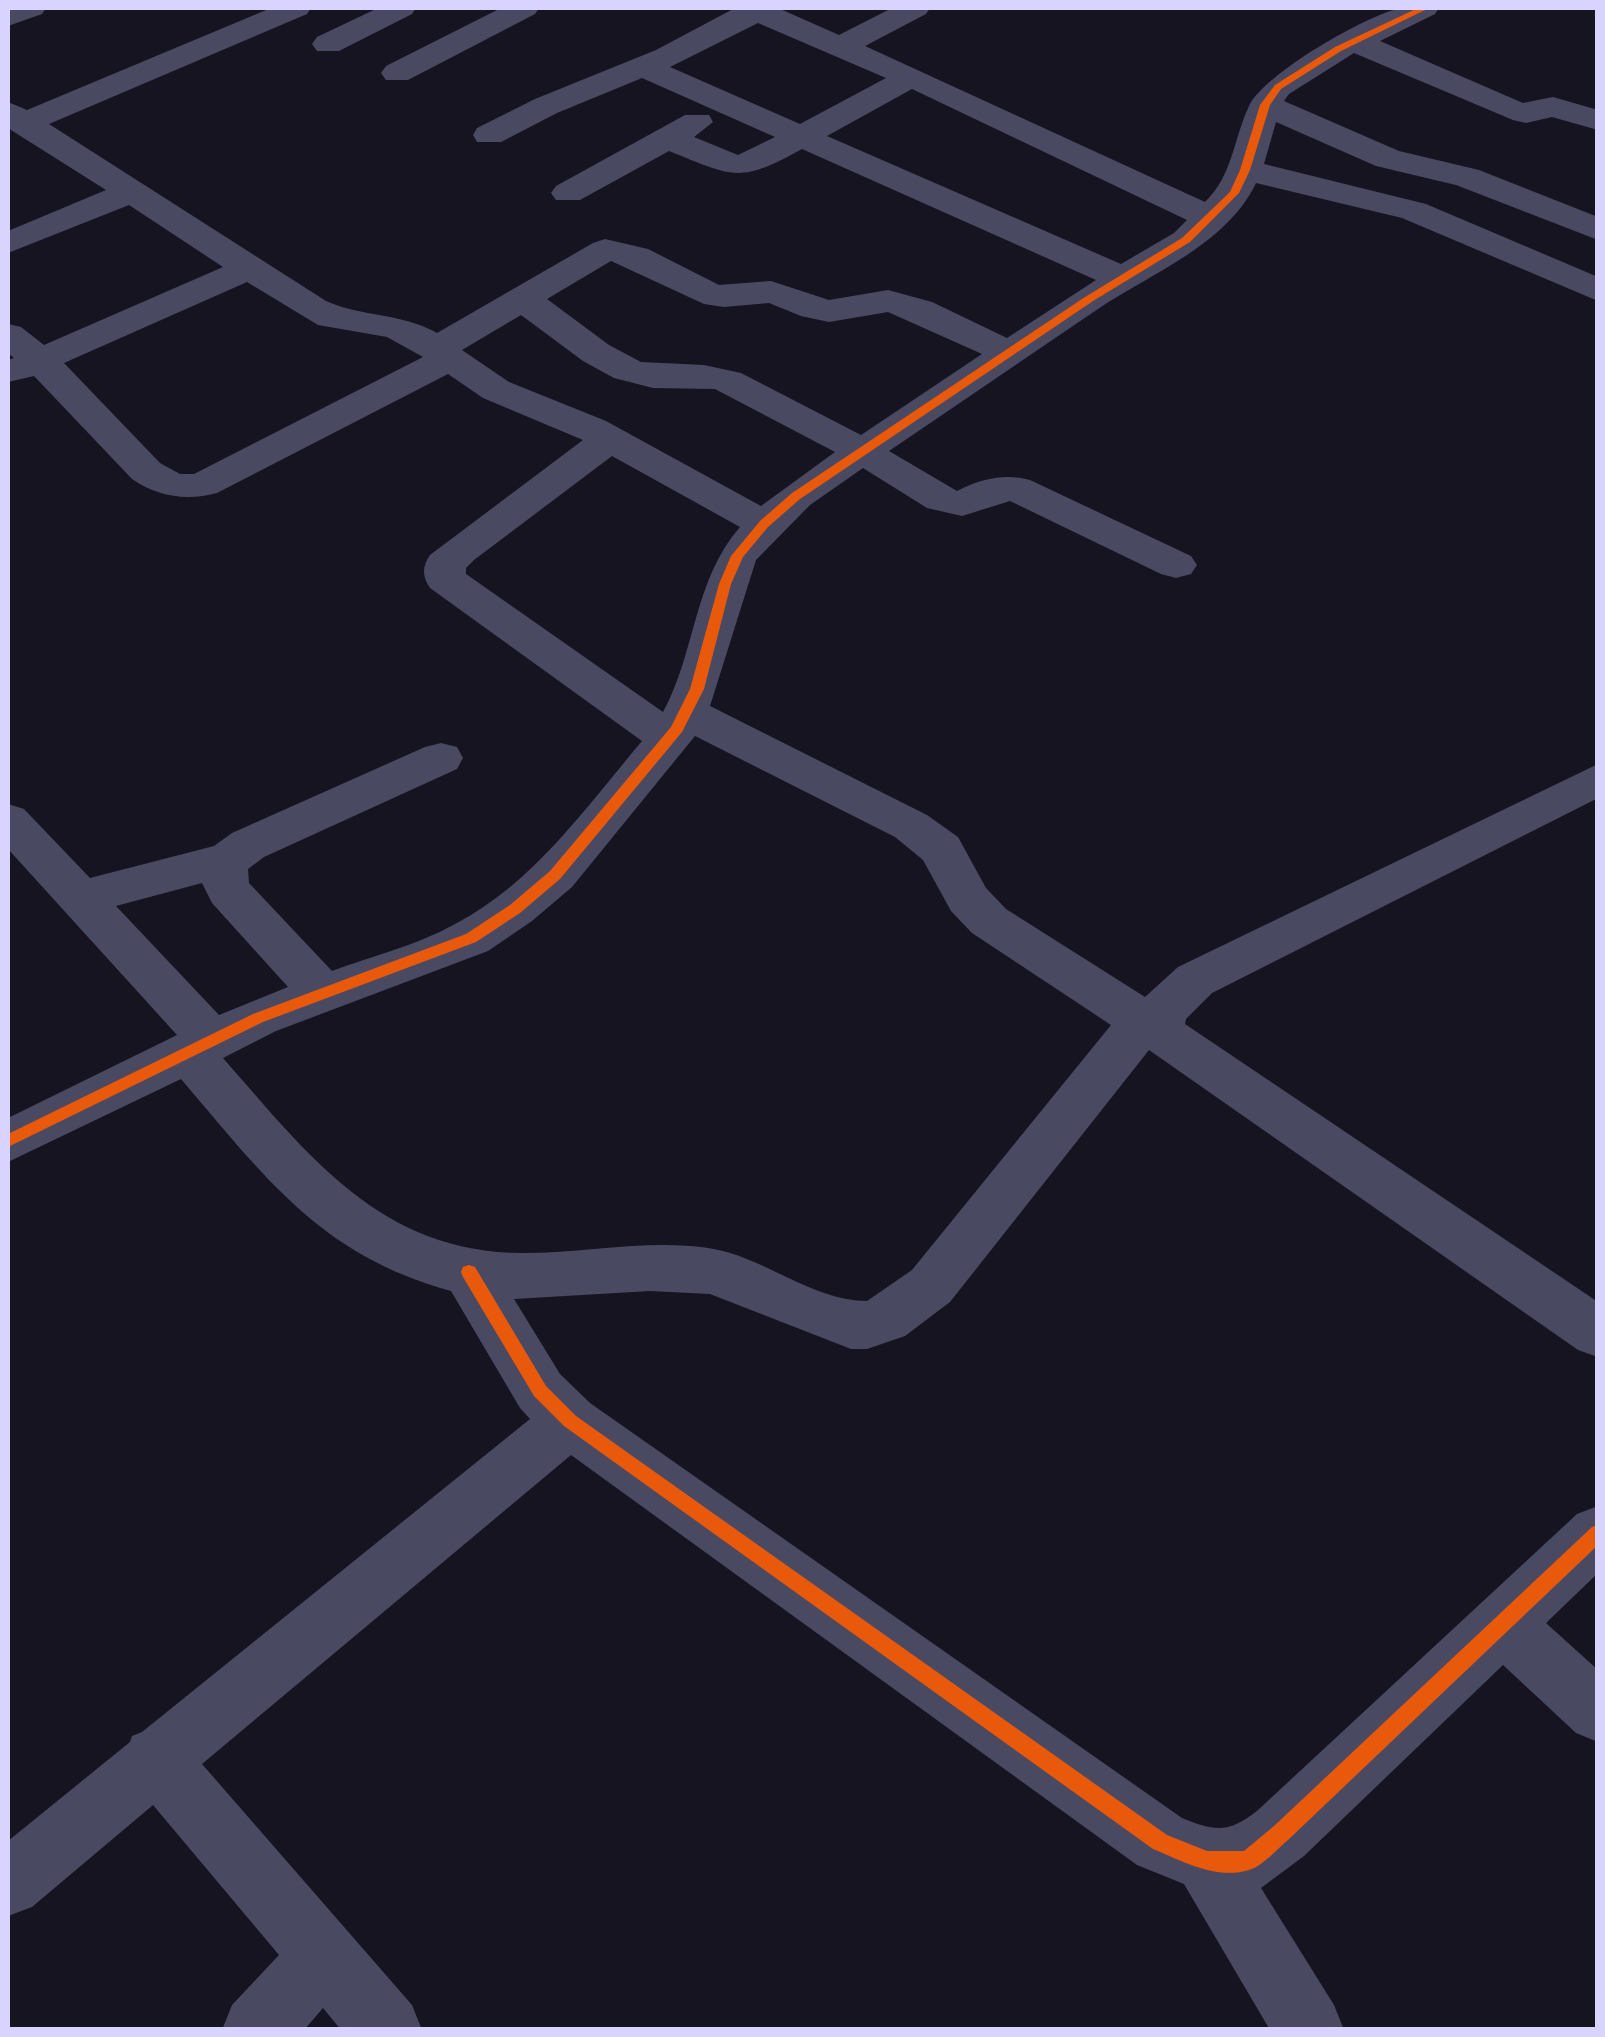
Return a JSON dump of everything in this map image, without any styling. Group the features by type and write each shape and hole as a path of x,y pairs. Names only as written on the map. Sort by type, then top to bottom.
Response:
{"street":[{"path":"8,17 30,8"},
{"path":"15,118 296,8"},
{"path":"328,44 401,8"},
{"path":"397,73 524,8"},
{"path":"489,136 546,106 642,67 757,8 1211,218"},
{"path":"839,46 915,8"},
{"path":"8,1141 199,1045 322,992 470,938 515,909 555,875 677,725 697,689 725,584 738,556 764,524 796,496 1009,352 1186,240 1234,193 1266,105 1278,87 1300,69 1424,8"},
{"path":"1353,42 1512,110 1526,113 1553,107 1598,120"},
{"path":"642,67 1122,278"},
{"path":"667,138 734,165 751,164 911,77"},
{"path":"568,193 728,104"},
{"path":"1266,105 1388,159 1467,177 1598,230"},
{"path":"15,118 332,317 396,327 443,353 496,390 562,415 764,524"},
{"path":"1245,170 1414,211 1598,290"},
{"path":"8,242 132,192"},
{"path":"8,335 24,367 146,471 162,483 180,488 204,484 443,353 592,256 619,250 636,254 704,292 721,297 758,291 777,293 811,308 832,312 864,301 887,301 1009,352"},
{"path":"24,367 250,268"},
{"path":"522,298 624,370 645,376 687,373 718,378 862,451 941,500 962,504 1002,486 1016,488 1176,565"},
{"path":"609,439 460,550 445,564 445,579 677,725 912,826 941,849 968,899 988,921 1152,1027 1598,1333"},
{"path":"80,898 229,859 248,845 442,758"},
{"path":"8,820 80,898 199,1045 289,1165 370,1236 418,1258 470,1272 528,1274 680,1266 729,1273 831,1319 865,1326 902,1310 932,1286 1162,1012 1195,980 1598,779"},
{"path":"229,859 222,874 229,891 322,992"},
{"path":"470,1272 532,1380 570,1422 1160,1842 1207,1861 1247,1860 1281,1833 1598,1533"},
{"path":"8,1883 155,1758 570,1422"},
{"path":"1501,1622 1598,1712"},
{"path":"155,1758 387,2030"},
{"path":"1207,1861 1309,2030"},
{"path":"257,2030 324,1955"}],"cycle path":[{"path":"8,1141 258,1018 471,938 515,909 555,875 677,729 697,689 725,584 737,556 764,524 796,496 1089,299 1186,240 1234,193 1265,105 1278,87 1338,49 1424,8"},
{"path":"469,1272 540,1391 570,1421 1160,1842 1207,1861 1247,1861 1281,1833 1598,1533"}]}
